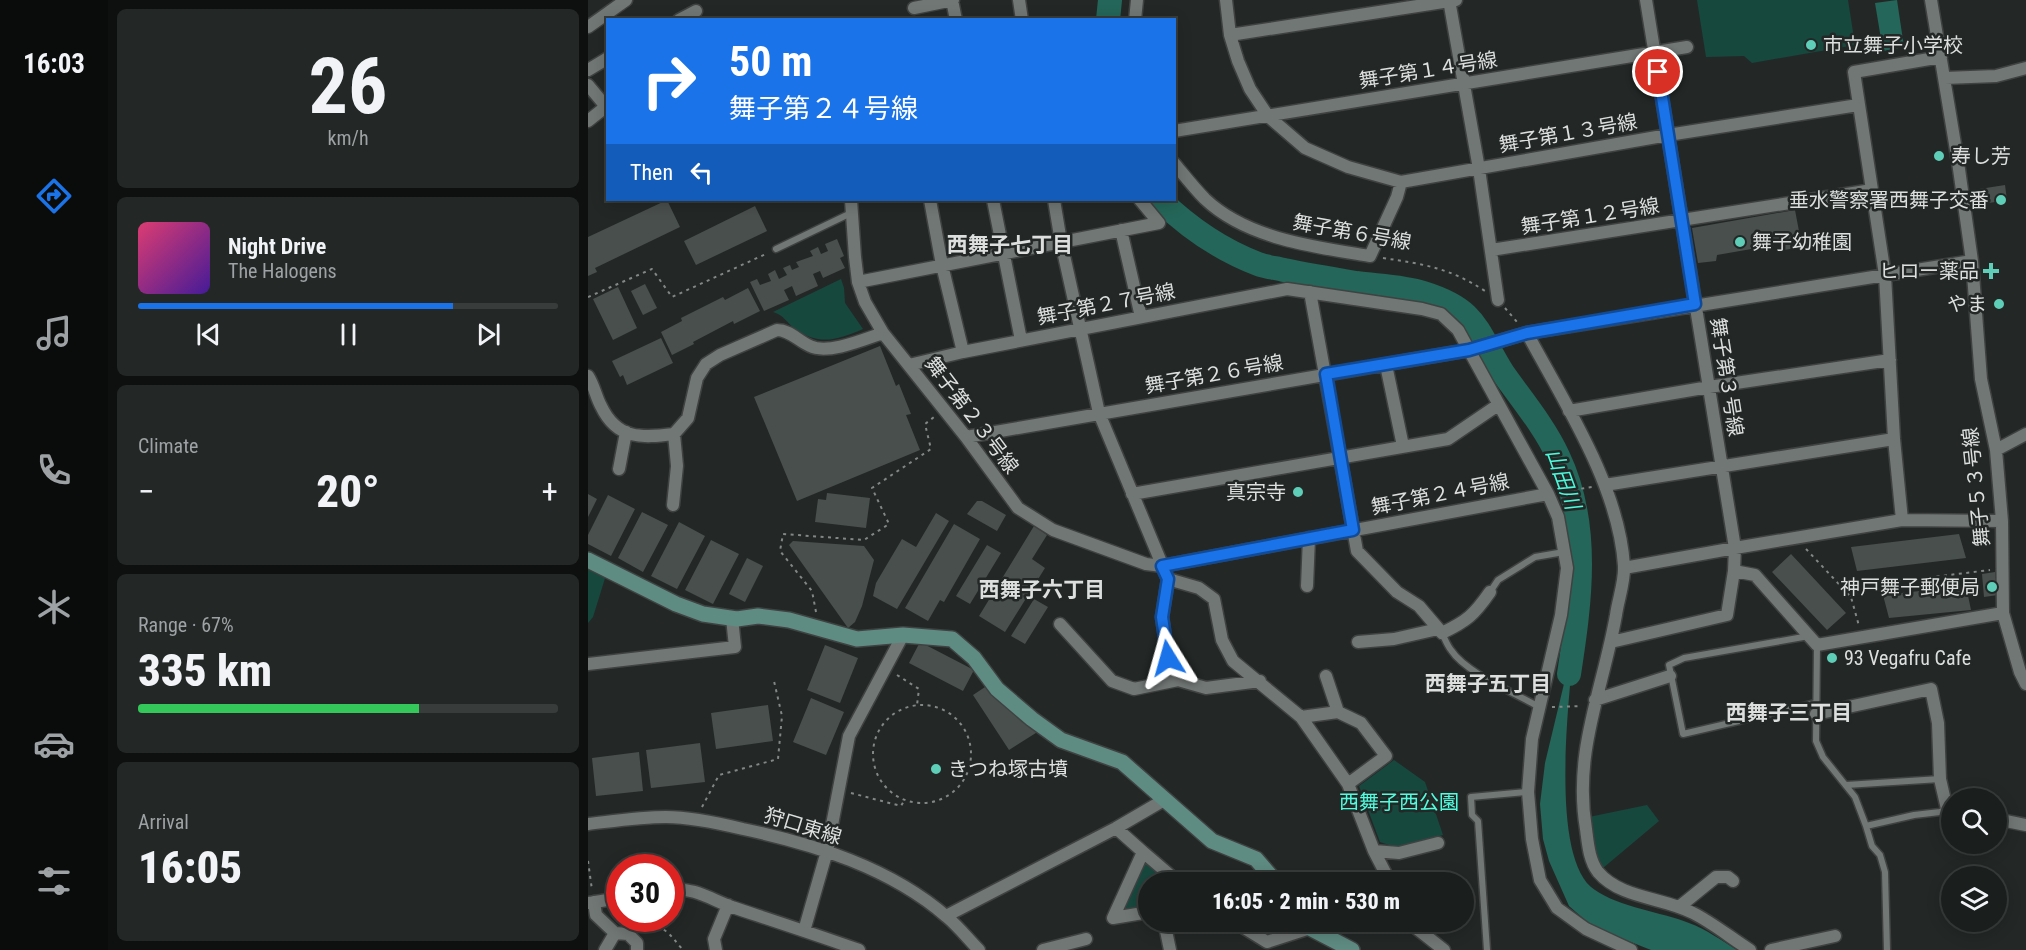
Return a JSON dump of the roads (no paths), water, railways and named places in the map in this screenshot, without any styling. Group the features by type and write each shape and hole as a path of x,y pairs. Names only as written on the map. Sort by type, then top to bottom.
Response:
{"main road":[{"path":"588,560 676,604 704,614 732,618 758,616 789,620 857,639 903,635 952,639 974,658 997,689 1032,719 1061,740 1122,762 1212,841 1256,859 1267,872"},
{"path":"1321,932 1352,950"}],"street":[{"path":"588,27 626,0"},
{"path":"913,9 952,0 956,18"},
{"path":"1019,0 1022,18"},
{"path":"1135,18 1137,0"},
{"path":"1226,0 1230,35 1250,89 1268,116 1305,148 1348,167 1401,182"},
{"path":"1230,35 1451,0 1498,300"},
{"name":"舞子第３号線","path":"1611,642 1727,615 1734,571 1735,548 1646,0"},
{"name":"舞子５３号線","path":"1931,0 1972,261 1981,379 1996,450 2002,521 2003,614 2020,672 2026,684"},
{"path":"683,18 696,11"},
{"name":"舞子第１４号線","path":"1176,131 1687,47"},
{"path":"1902,520 1894,439 1885,274 1854,72 1941,57"},
{"path":"588,70 606,59"},
{"path":"1945,78 1996,76 2026,68"},
{"path":"588,85 606,105"},
{"name":"舞子第１３号線","path":"1401,182 1668,135 1858,105"},
{"path":"588,121 606,107"},
{"name":"舞子第６号線","path":"1176,165 1206,200 1231,218 1275,238 1370,256 1397,197 1401,182"},
{"name":"舞子第１２号線","path":"1491,250 1872,190"},
{"name":"舞子第２３号線","path":"851,201 858,282 865,302 883,333 966,437 1018,508 1053,530 1146,564 1162,566"},
{"path":"930,201 942,265 963,352"},
{"path":"993,201 1021,340"},
{"path":"1054,201 1099,413 1168,579 1162,617 1168,658"},
{"path":"858,282 1159,223 1141,201"},
{"path":"1121,230 1141,317"},
{"name":"舞子第２６号線","path":"966,437 1469,350 1527,333 1972,261"},
{"name":"舞子第２７号線","path":"909,365 1021,340 1287,289 1422,309 1441,314 1458,330 1548,494 1558,517 1567,568 1561,615 1532,739 1528,792 1532,839 1540,880 1557,908 1586,929 1631,950"},
{"path":"1310,292 1357,551 1397,592 1419,606 1440,631"},
{"path":"588,376 601,408 613,424 636,437 674,434 688,418 697,378 705,364 720,355 777,330 785,330 813,348 827,349 883,333"},
{"path":"1527,333 1605,484 1619,532 1624,568 1611,642 1594,703 1582,775 1584,820 1590,857 1597,871 1612,886 1692,912 1750,950"},
{"path":"1569,411 1890,360"},
{"path":"1386,365 1403,446"},
{"path":"1132,494 1448,439 1498,405"},
{"path":"620,469 626,432"},
{"path":"673,505 676,466 674,434"},
{"path":"1996,450 2026,434"},
{"path":"1605,484 1894,439"},
{"name":"舞子第２４号線","path":"1162,566 1548,494"},
{"path":"1624,568 1902,520 2002,521"},
{"path":"1307,586 1309,538"},
{"path":"1734,571 1755,575 1813,641 1863,638 2003,614"},
{"path":"1168,579 1199,588 1214,599 1222,640 1233,661 1301,717 1348,784 1374,851 1385,872"},
{"path":"1358,642 1394,639 1440,631 1465,622 1479,609 1490,592"},
{"path":"588,664 735,647 732,618"},
{"path":"1060,624 1112,681 1134,689 1178,680 1206,688 1260,681"},
{"path":"804,931 827,851 849,736 903,635"},
{"path":"1326,676 1338,712"},
{"path":"1594,703 1670,676"},
{"path":"1816,708 1931,689 1938,723 1940,779 1943,788"},
{"path":"1301,717 1338,712 1361,723 1386,756 1348,784"},
{"path":"946,916 1116,828 1164,800"},
{"name":"狩口東線","path":"588,824 666,817 695,820 775,835 827,851 882,874 922,898 946,916 979,950"},
{"path":"2007,821 2026,825"},
{"path":"1116,828 1166,872"},
{"path":"1374,851 1399,853 1438,843"},
{"path":"1138,914 1113,918 1143,852"},
{"path":"1679,907 1716,877 1728,877 1733,881"},
{"path":"684,888 859,950"},
{"path":"606,900 591,902 596,915 637,943 637,950"},
{"path":"716,950 714,939 728,905"},
{"path":"1166,932 1170,950"},
{"path":"1246,932 1263,946 1291,932"},
{"path":"1421,932 1444,950"},
{"path":"605,950 621,934"},
{"path":"1771,950 1835,936"},
{"path":"1043,950 1086,939"}],"lane":[{"path":"776,249 851,213"},
{"path":"1490,592 1498,580 1535,557 1564,552"},
{"path":"1440,631 1452,652 1465,664 1483,677 1540,707"},
{"path":"1816,708 1683,734 1669,665 1684,658 1813,641 1816,708 1816,741 1823,757 1855,797 1872,846 1880,855 1885,872 1887,950"},
{"path":"1846,785 1940,779"},
{"path":"1487,950 1478,821 1472,815 1471,797 1528,792"},
{"path":"1866,826 1941,812"}],"waterway":[{"name":"山田川","path":"1108,18 1110,0"},
{"name":"山田川","path":"1161,201 1206,237 1258,264 1338,280 1415,291 1455,307 1473,323 1503,373 1546,434 1568,482 1579,536 1580,564 1577,619 1569,674"}],"place":[{"name":"市立舞子小学校","path":"1811,45"},
{"name":"寿し芳","path":"1939,156"},
{"name":"垂水警察署西舞子交番","path":"2001,200"},
{"name":"舞子幼稚園","path":"1740,242"},
{"name":"ヒロー薬品","path":"1991,271"},
{"name":"やま","path":"1999,304"},
{"name":"真宗寺","path":"1298,492"},
{"name":"神戸舞子郵便局","path":"1992,587"},
{"name":"93 Vegafru Cafe","path":"1832,658"},
{"name":"きつね塚古墳","path":"936,769"}],"district":[{"name":"西舞子七丁目","path":"1010,245"},
{"name":"西舞子六丁目","path":"1042,590"},
{"name":"西舞子五丁目","path":"1488,684"},
{"name":"西舞子三丁目","path":"1789,713"}],"park label":[{"name":"西舞子西公園","path":"1399,802"}]}
